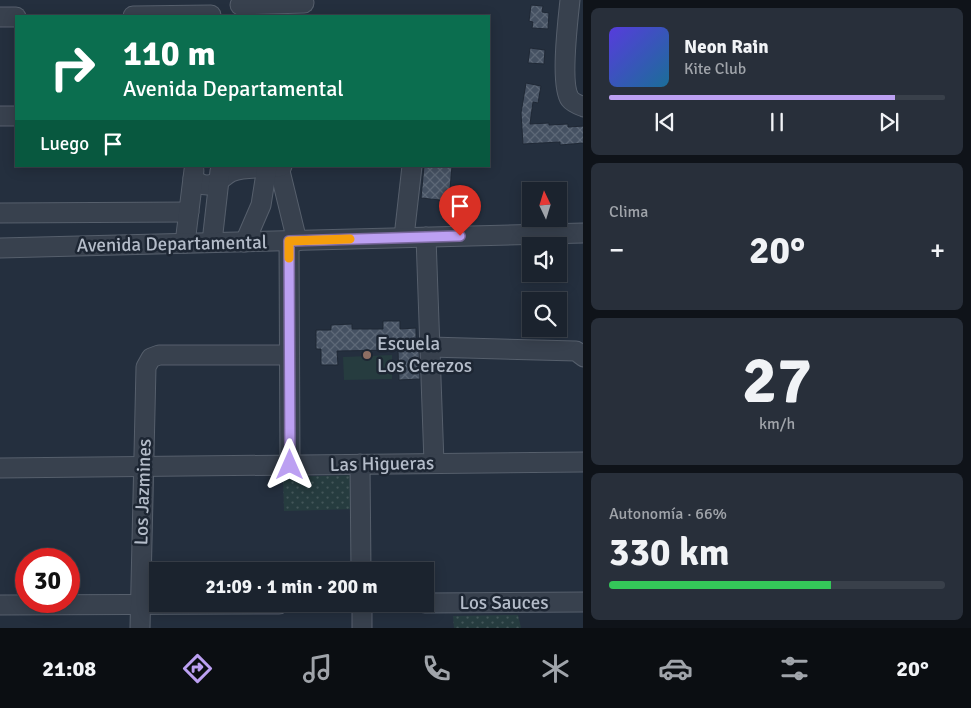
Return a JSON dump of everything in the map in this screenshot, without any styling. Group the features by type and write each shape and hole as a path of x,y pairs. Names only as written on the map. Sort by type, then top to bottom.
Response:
{"street":[{"path":"570,0 565,76 570,100 583,106"},
{"path":"240,7 304,3"},
{"path":"149,15 212,11"},
{"path":"0,17 15,17"},
{"path":"0,116 15,116"},
{"path":"194,172 197,182 209,185 220,173 248,168 276,167"},
{"path":"276,167 293,241 289,355 290,465"},
{"path":"245,242 276,167"},
{"path":"404,237 412,167"},
{"path":"185,243 194,172"},
{"path":"212,242 220,173"},
{"name":"Avenida Departamental","path":"0,213 189,212"},
{"name":"Avenida Departamental","path":"0,248 583,233"},
{"path":"426,237 434,463"},
{"path":"430,347 576,351 583,355"},
{"name":"Los Jazmines","path":"140,628 146,367 151,358 159,355 289,355"},
{"name":"Las Higueras","path":"0,468 583,462"},
{"path":"360,464 361,562"},
{"name":"Los Sauces","path":"434,603 583,602"},
{"path":"0,605 149,605"},
{"path":"362,612 362,628"}],"green space":[{"path":"392,355 392,379 344,380 343,357"},
{"path":"357,475 357,509 284,511 283,477"},
{"path":"518,615 521,628 454,628 453,616"}],"building":[{"path":"531,5 543,6 542,12 549,13 548,29 532,28 533,22 529,21"},
{"path":"530,48 545,50 544,64 528,63"},
{"path":"526,83 541,86 538,103 533,102 530,124 549,123 549,125 568,124 568,127 583,126 583,143 560,145 560,142 523,144 521,113"},
{"path":"424,167 452,167 449,201 421,198"},
{"path":"383,321 400,321 400,329 416,328 416,346 419,345 420,379 399,380 398,350 337,351 338,365 321,365 321,349 316,349 316,330 331,330 331,325 352,324 352,329 383,329"}],"slow traffic":[{"path":"289,258 289,241 350,239"}],"place":[{"name":"Escuela Los Cerezos","path":"367,355"}],"route":[{"path":"290,465 289,241 460,236"}]}
